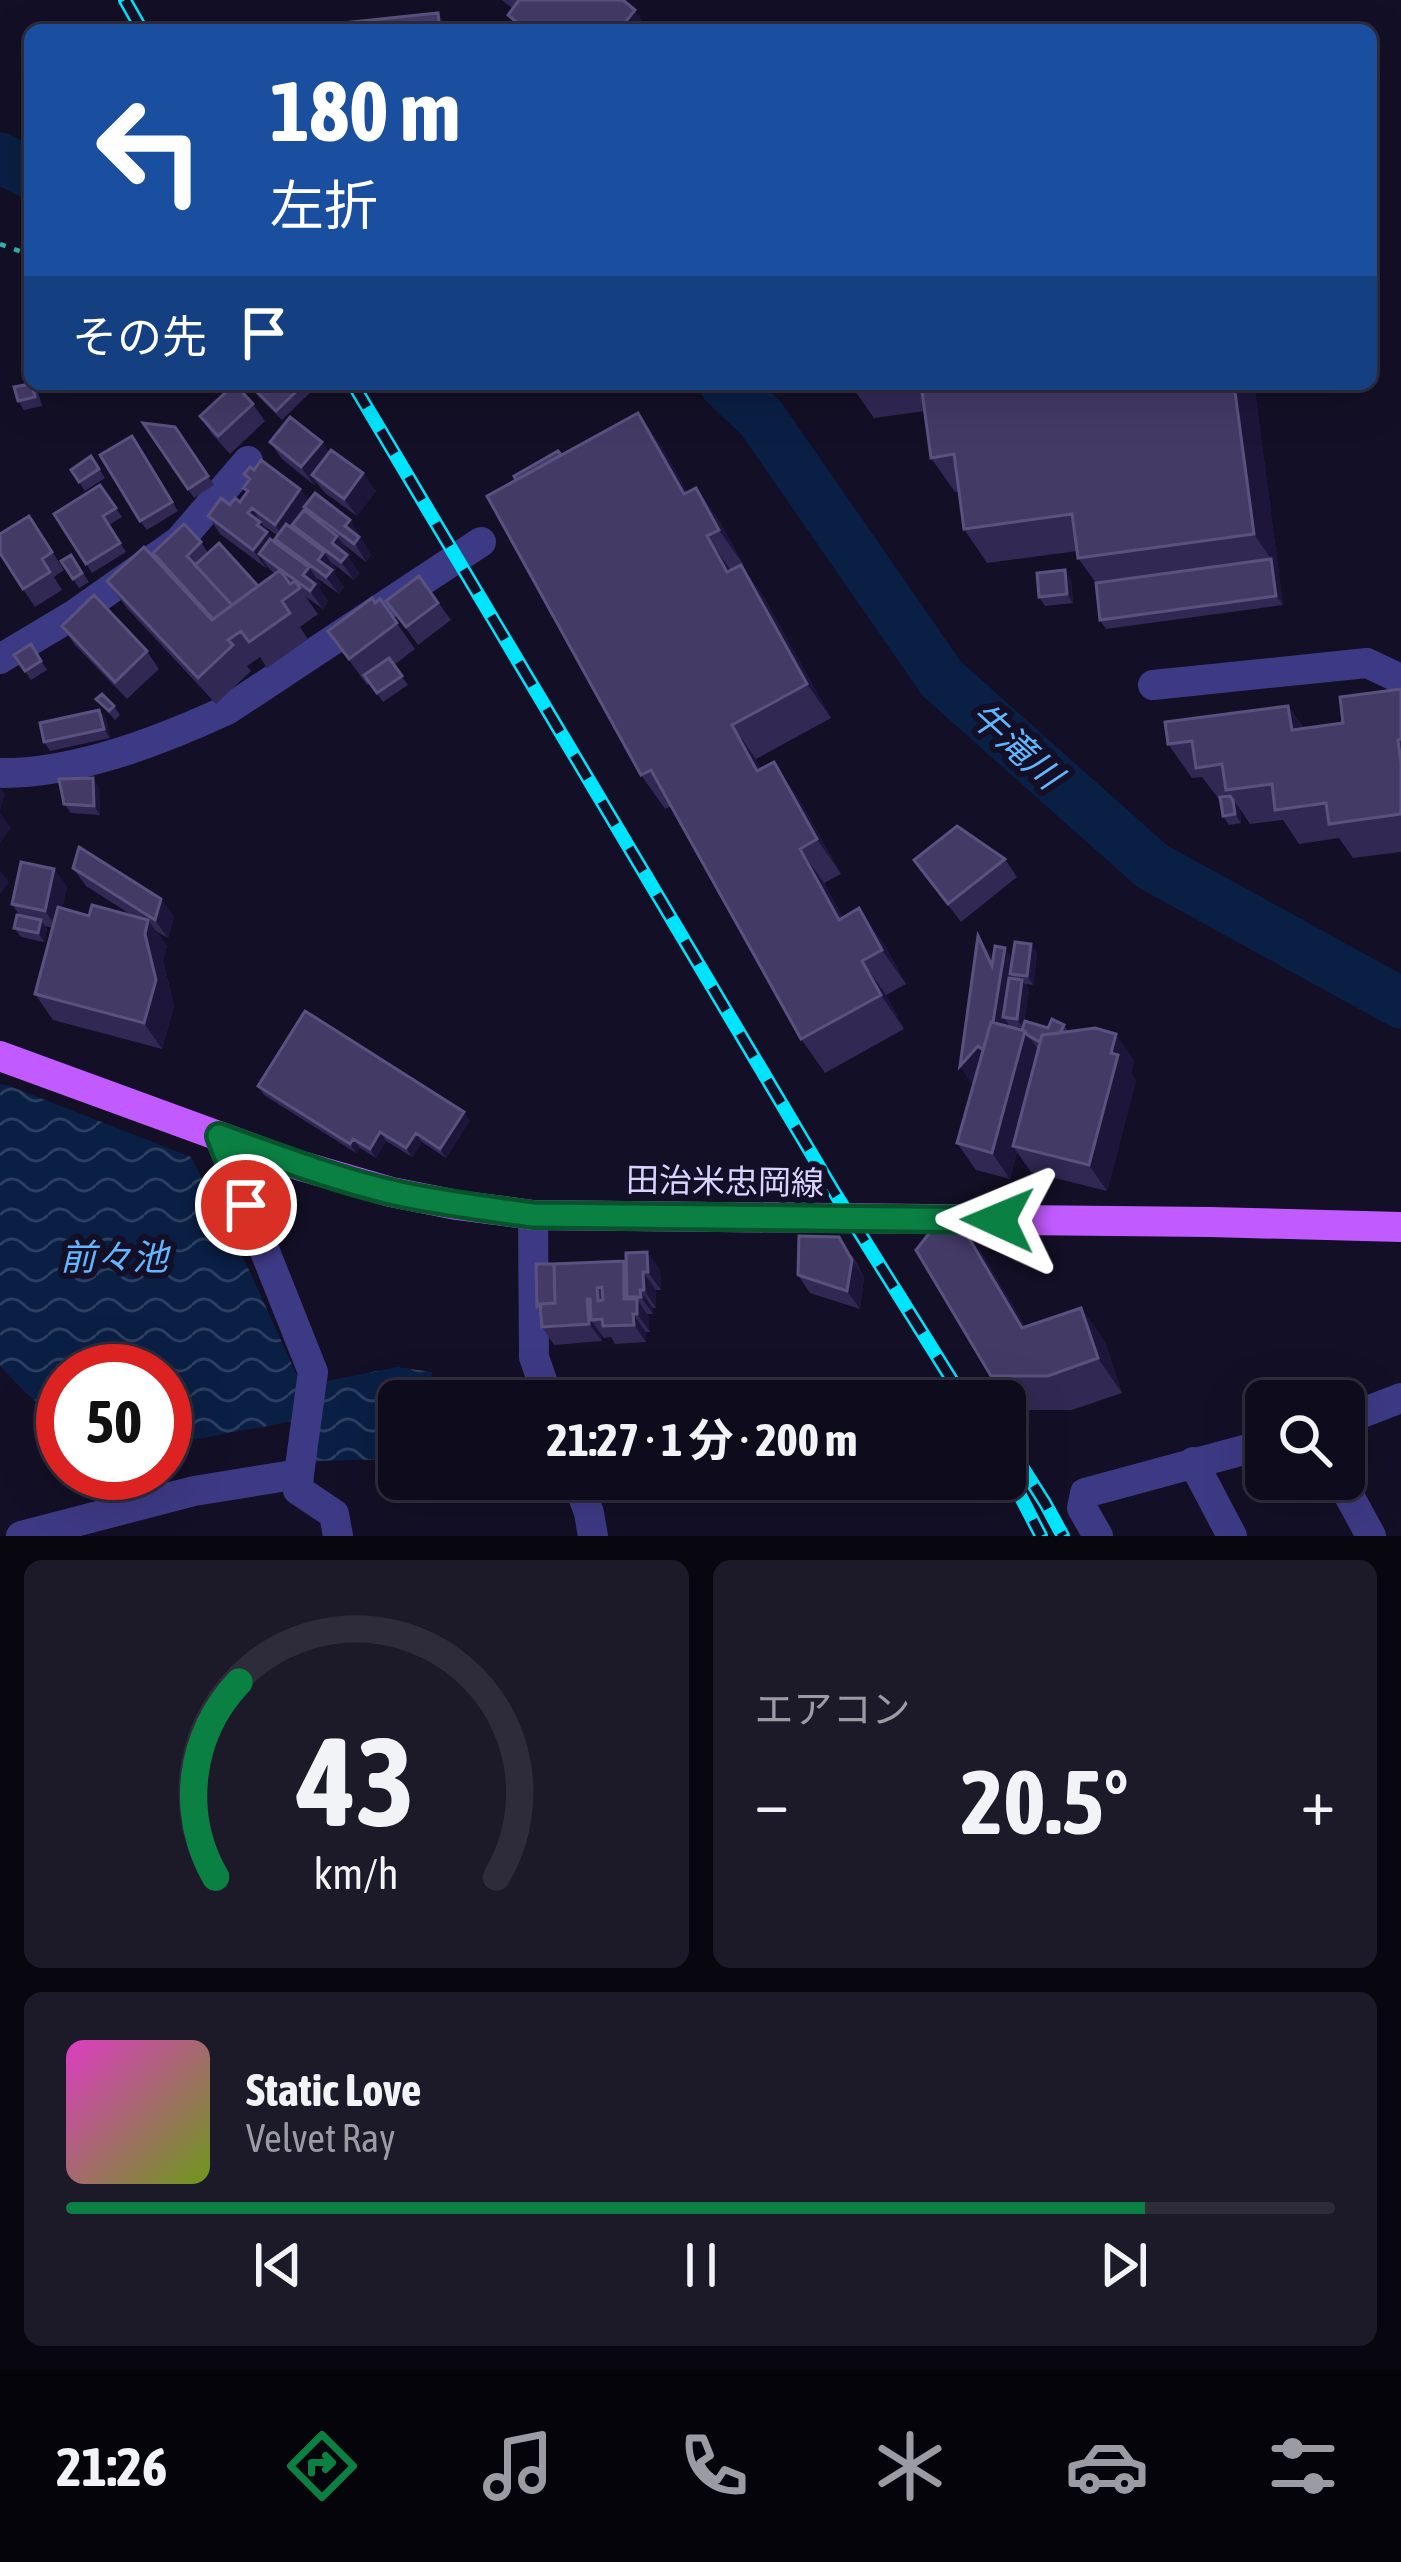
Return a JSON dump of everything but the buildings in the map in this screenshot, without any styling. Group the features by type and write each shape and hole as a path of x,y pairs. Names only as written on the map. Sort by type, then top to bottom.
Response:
{"main road":[{"name":"田治米忠岡線","path":"0,1056 298,1165 391,1192 533,1215 1401,1227"}],"street":[{"path":"0,659 75,614 178,541 248,461"},
{"path":"0,773 87,762 227,710 481,542"},
{"path":"1154,685 1367,663 1401,679"},
{"path":"219,1136 313,1372 298,1490 334,1514 338,1536"},
{"path":"533,1215 534,1357 542,1380"},
{"path":"1365,1412 1401,1397"},
{"path":"1098,1536 1082,1508 1085,1493 1245,1449"},
{"path":"1193,1462 1232,1536"},
{"path":"21,1536 194,1491 298,1474"},
{"path":"584,1500 593,1536"},
{"path":"1351,1500 1371,1536"}],"water":[{"name":"前々池","path":"0,1084 191,1157 299,1380 294,1421 192,1440 192,1344 36,1344 36,1402 0,1366"},
{"path":"397,1367 432,1372 431,1380 378,1380 378,1460 315,1461 327,1381"}],"waterway":[{"name":"牛滝川","path":"0,158 24,170"},
{"name":"牛滝川","path":"731,390 761,418 942,679 1152,866 1401,1003"}],"railway":[{"path":"125,0 139,24"},
{"path":"357,390 836,1195 952,1380"},
{"path":"1026,1473 1063,1536"},
{"path":"1022,1500 1041,1536"}],"route":[{"path":"246,1205 219,1136 391,1192 533,1215 998,1220"}]}
